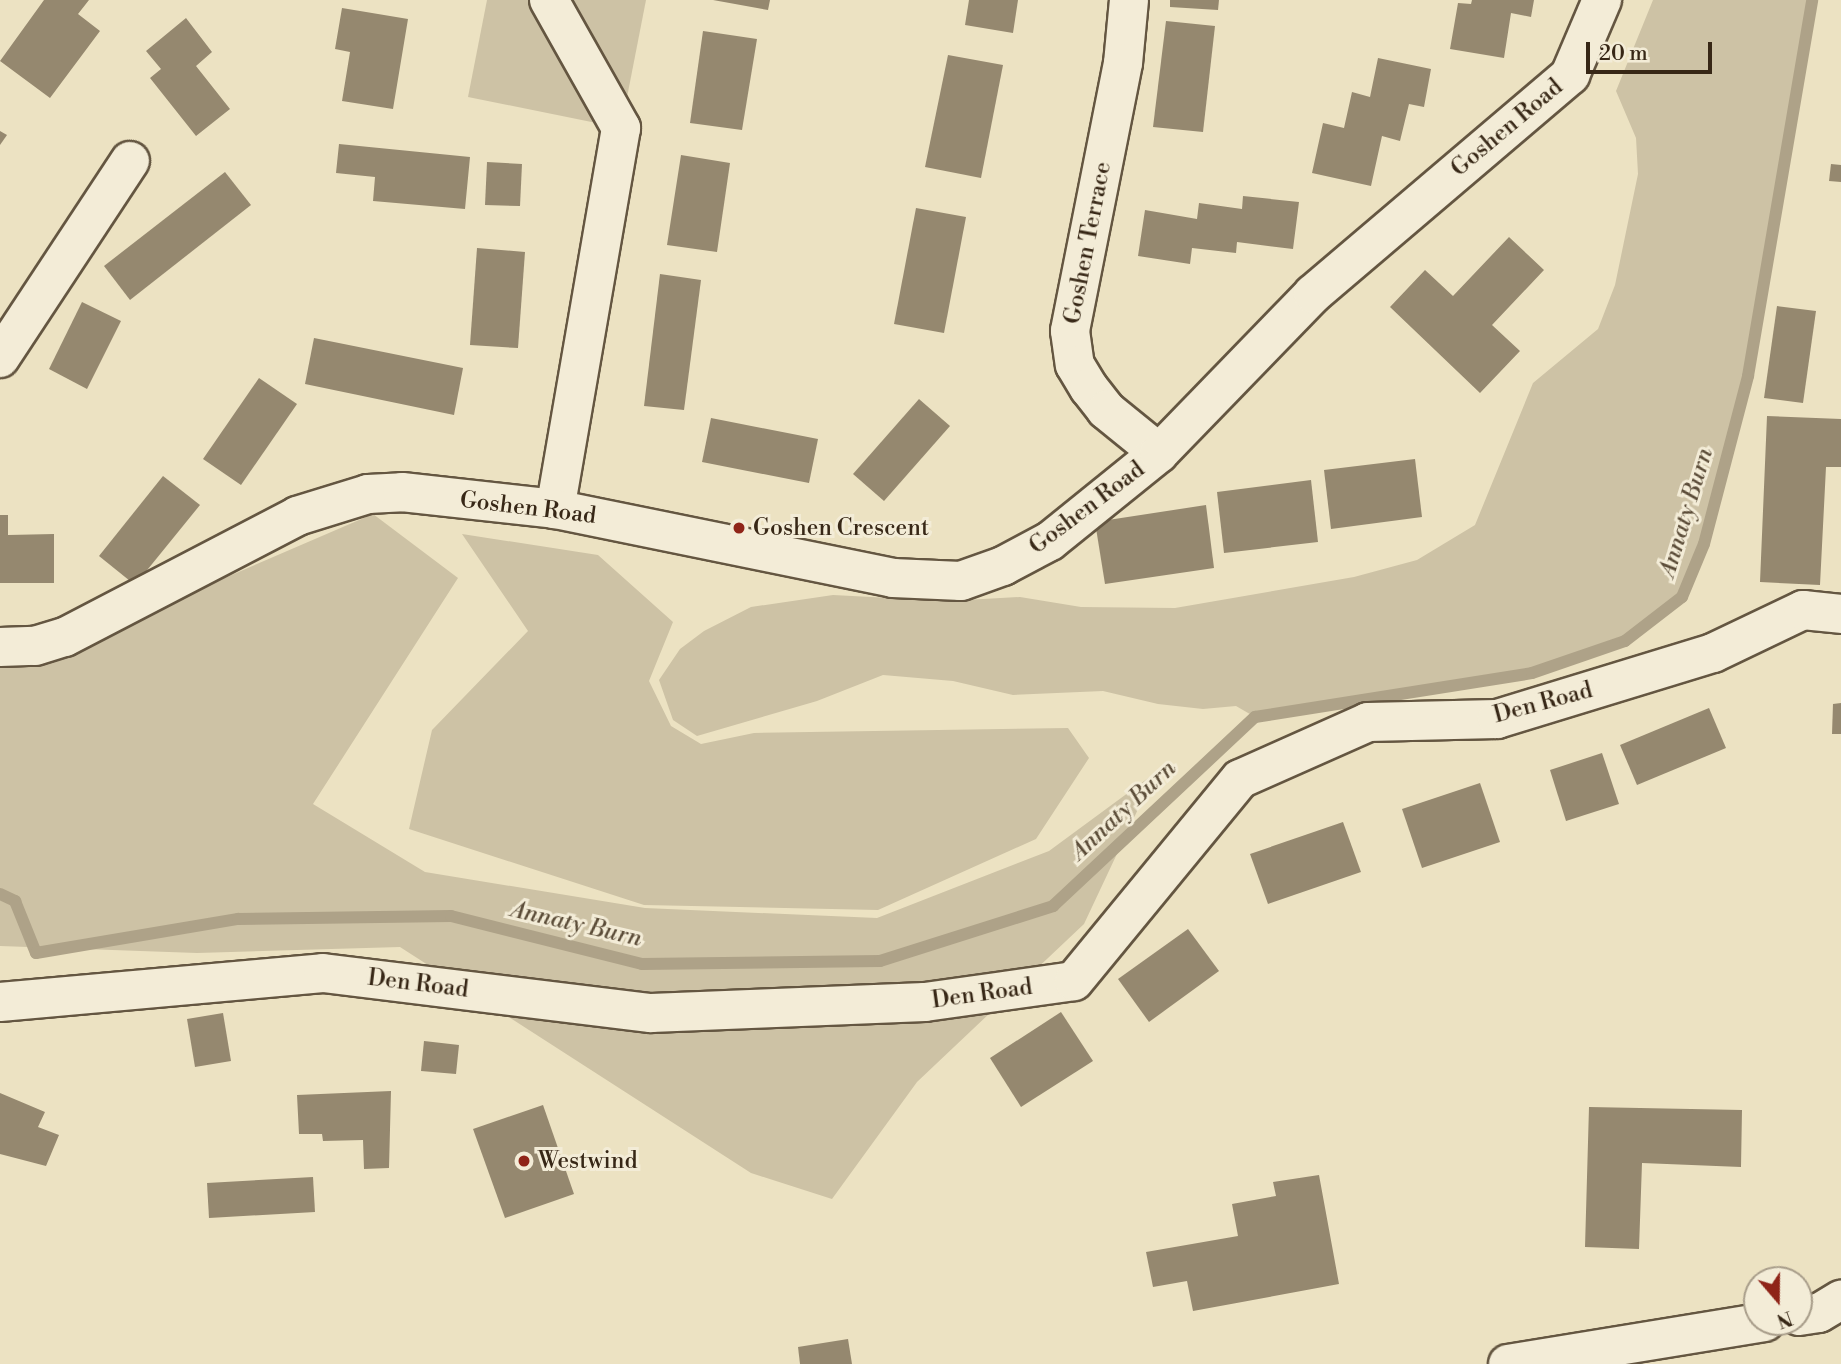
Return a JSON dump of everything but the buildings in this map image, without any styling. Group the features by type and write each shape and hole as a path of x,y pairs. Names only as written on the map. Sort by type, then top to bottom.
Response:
{"street":[{"path":"549,0 621,128 614,188 555,509"},
{"name":"Goshen Terrace","path":"1129,0 1123,63 1070,331 1075,365 1089,388 1106,410 1159,453"},
{"name":"Goshen Road","path":"0,647 35,646 65,637 297,516 368,494 402,492 555,509 641,523 893,578 961,581 1003,566 1050,541 1159,453 1313,293 1570,75 1602,0"},
{"path":"0,358 130,162"},
{"name":"Den Road","path":"0,1002 323,973 652,1013 925,1002 1074,981 1240,779 1368,722 1497,719 1713,653 1803,610 1841,614"},
{"path":"1813,1314 1841,1300"},
{"path":"1508,1364 1743,1326"}],"shaded area":[{"path":"487,0 646,0 621,128 468,97"},
{"path":"1653,0 1812,0 1748,376 1704,544 1682,597 1625,641 1532,673 1255,717 1236,706 1203,709 1158,704 1103,691 1013,695 953,681 883,675 817,701 697,736 673,720 659,680 680,649 704,631 751,607 833,595 948,601 1020,597 1081,607 1175,608 1354,577 1417,560 1475,525 1533,383 1598,329 1615,285 1638,174 1636,138 1616,91"},
{"path":"373,514 458,578 313,804 425,872 645,908 877,918 1049,851 1155,773 1084,924 917,1082 832,1199 751,1173 400,947 197,953 0,946 0,665 20,666"},
{"path":"462,534 598,555 673,622 649,681 671,726 701,744 754,733 1068,728 1089,758 1036,839 878,910 644,905 409,829 432,730 528,631"}],"waterway":[{"name":"Annaty Burn","path":"0,894 15,901 36,953 238,919 451,916 642,964 880,961 1053,906 1255,717 1532,673 1625,641 1682,597 1704,544 1748,376 1812,0"}],"place":[{"name":"Goshen Crescent","path":"739,528"},
{"name":"Westwind","path":"524,1161"}]}
